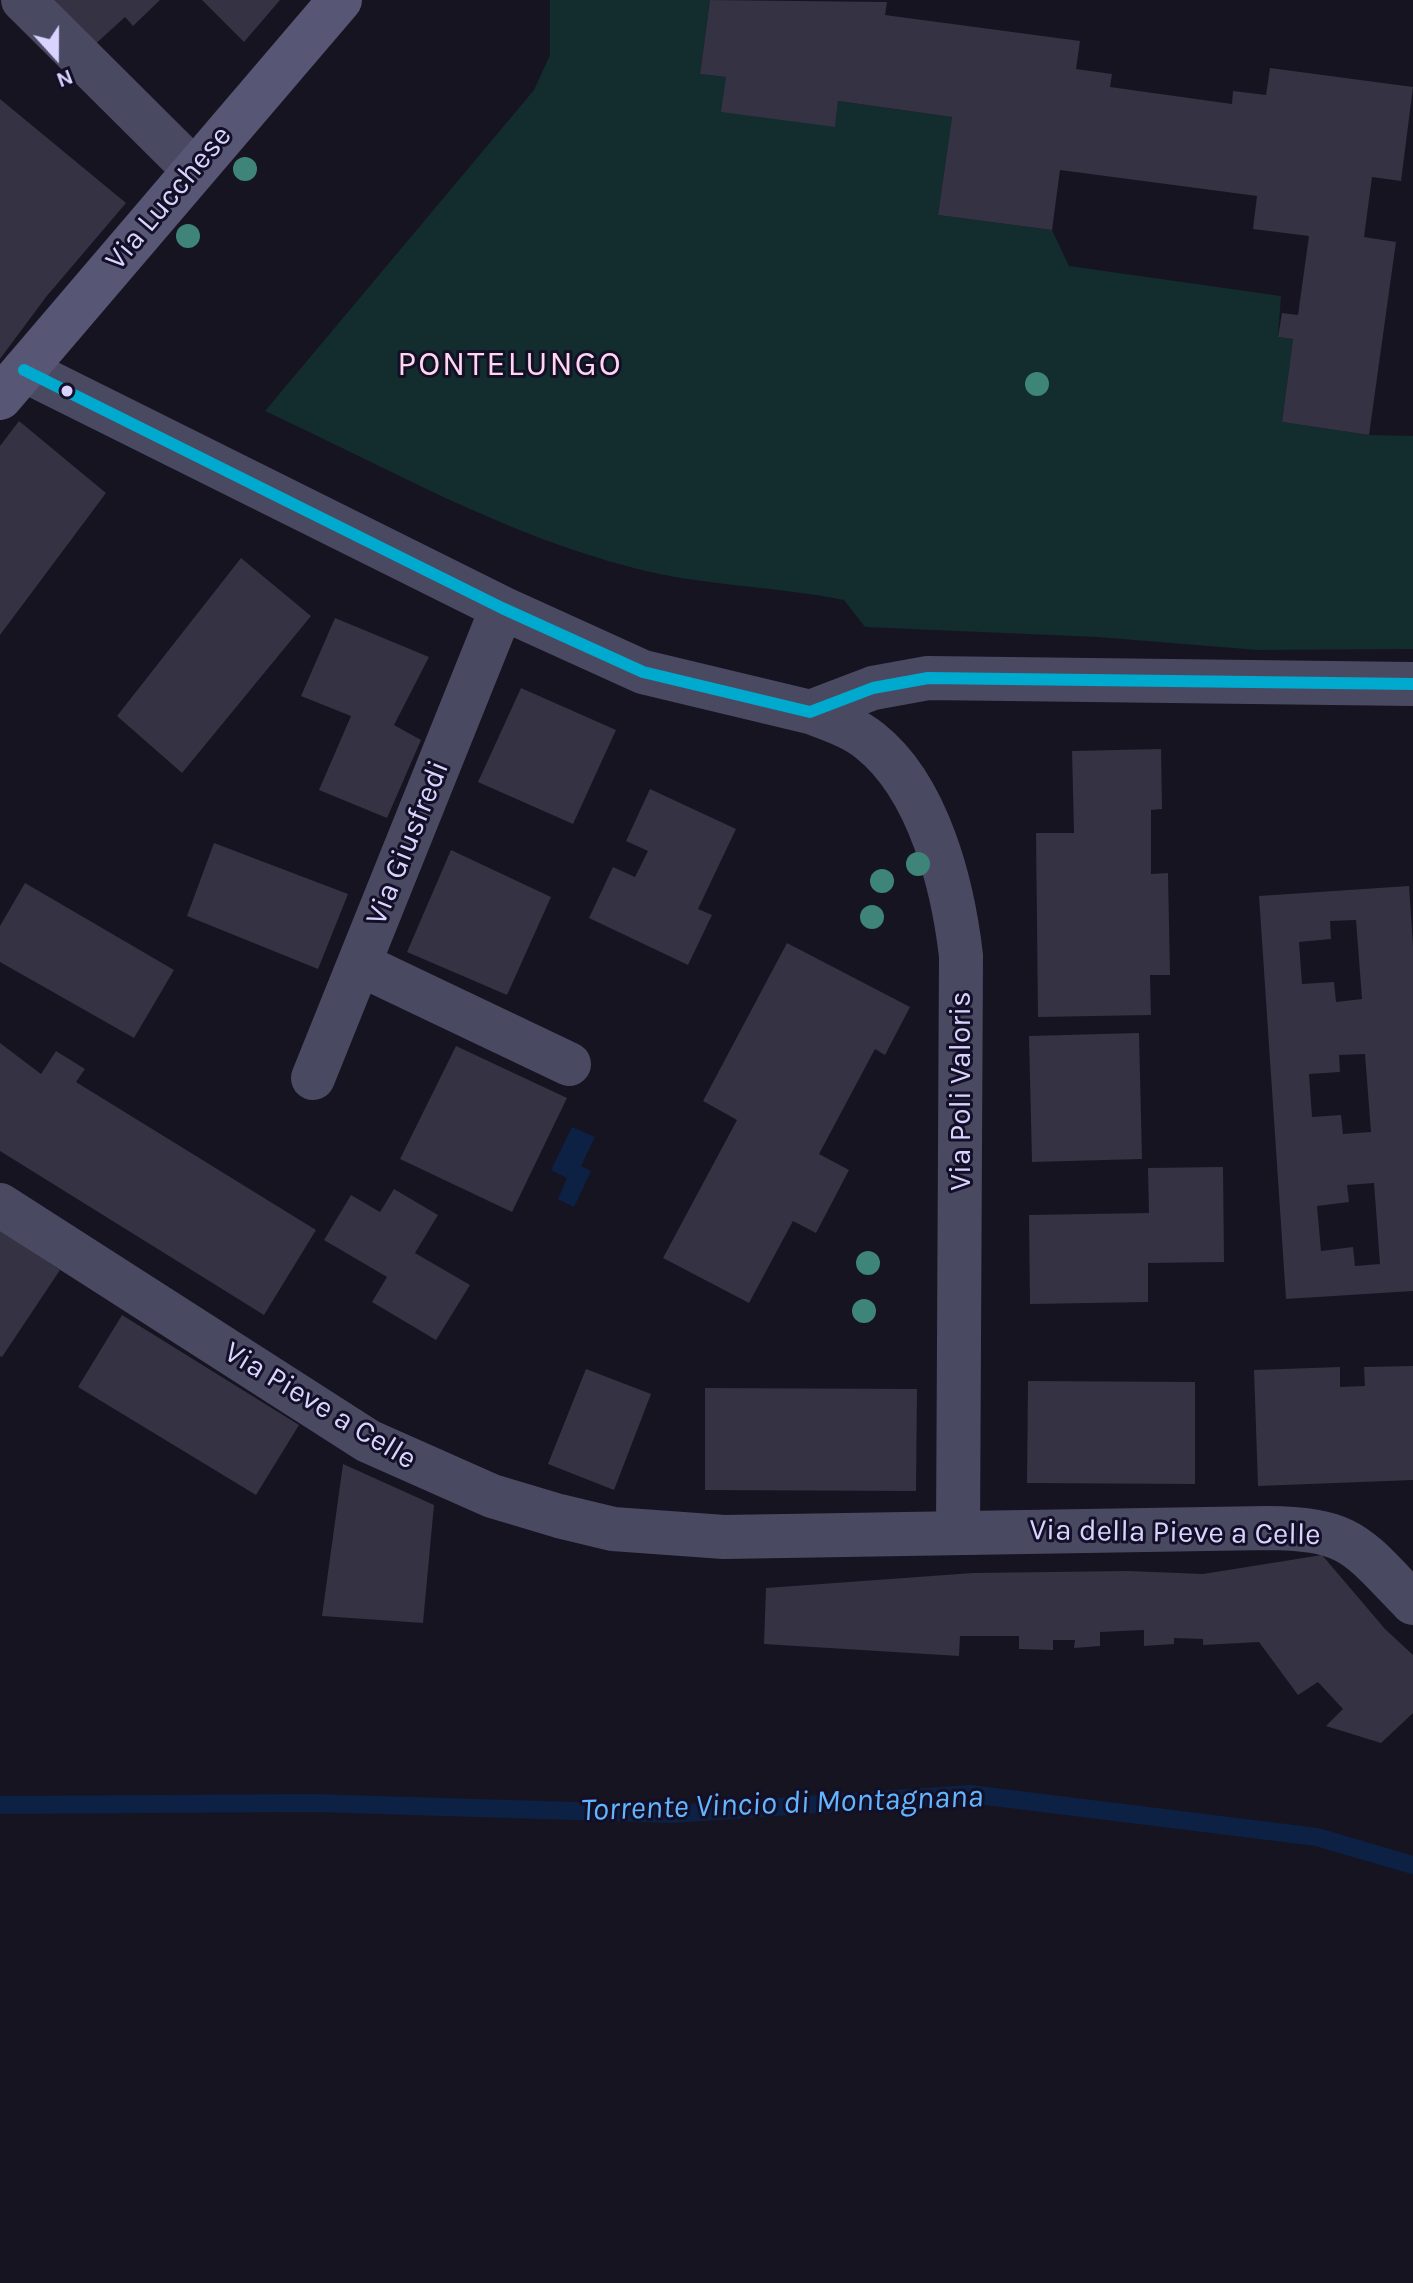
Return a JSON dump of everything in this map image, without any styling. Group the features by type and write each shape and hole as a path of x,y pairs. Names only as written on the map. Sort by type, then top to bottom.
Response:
{"street":[{"path":"23,0 194,170"},
{"name":"Via Lucchese","path":"12,384 340,0"},
{"name":"Via Poli Valoris","path":"12,384 643,672 810,712 844,725 887,756 934,839 957,920 961,956 958,1531"},
{"name":"Via Giusfredi","path":"313,1078 502,608"},
{"path":"810,712 873,688 928,678 1413,684"},
{"path":"359,964 569,1064"},
{"name":"Via Pieve a Celle","path":"0,1205 368,1441 492,1496 613,1529 670,1536 958,1531"},
{"name":"Via della Pieve a Celle","path":"958,1531 1323,1531 1354,1545 1413,1603"}],"green space":[{"path":"550,0 710,0 700,74 726,77 835,126 838,101 952,117 938,215 1052,230 1069,266 1281,296 1278,337 1293,339 1282,422 1369,435 1413,436 1413,649 1258,650 1097,637 865,627 844,600 660,574 586,554 492,519 265,411 534,90 550,55"}],"water":[{"path":"572,1127 595,1137 581,1166 591,1171 574,1207 558,1199 567,1178 551,1170"}],"building":[{"path":"45,0 160,0 133,26 125,17 91,48"},
{"path":"202,0 280,0 244,42"},
{"path":"710,0 887,2 885,15 1080,41 1076,69 1112,74 1110,87 1232,104 1233,91 1266,95 1270,68 1413,87 1401,181 1372,177 1364,237 1396,242 1369,435 1282,422 1293,339 1278,337 1282,313 1298,315 1309,236 1253,229 1257,196 1060,170 1052,230 938,215 952,117 838,101 835,127 721,112 726,77 700,74"},
{"path":"0,99 126,203 46,297 0,359"},
{"path":"19,421 106,493 0,635 0,446"},
{"path":"241,558 311,616 182,773 117,716"},
{"path":"335,618 429,657 394,725 421,740 387,818 319,790 351,716 301,696"},
{"path":"521,688 616,730 573,824 478,782"},
{"path":"1161,749 1162,809 1151,810 1151,874 1168,873 1170,975 1150,975 1151,1015 1038,1017 1036,833 1074,833 1072,751"},
{"path":"650,789 736,829 698,909 712,915 688,965 589,918 613,867 635,877 648,851 626,841"},
{"path":"214,843 348,894 318,969 187,916"},
{"path":"451,850 551,897 507,995 407,952"},
{"path":"25,883 174,970 134,1038 0,962 0,926"},
{"path":"1409,886 1413,946 1413,1291 1286,1299 1259,896","holes":["1356,920 1362,999 1336,1002 1334,982 1302,984 1299,942 1331,939 1330,921","1365,1054 1371,1132 1343,1134 1341,1115 1312,1117 1309,1074 1340,1072 1339,1055","1374,1183 1380,1264 1355,1266 1353,1247 1321,1251 1317,1206 1349,1202 1347,1185"]},
{"path":"787,943 910,1007 885,1055 875,1049 819,1154 849,1170 816,1233 793,1221 749,1303 663,1258 737,1120 703,1101"},
{"path":"1139,1033 1142,1159 1032,1162 1029,1036"},
{"path":"0,1043 41,1074 56,1051 85,1069 76,1082 316,1230 264,1315 0,1151"},
{"path":"456,1046 567,1098 512,1212 400,1159"},
{"path":"1223,1167 1224,1262 1148,1263 1148,1302 1030,1304 1029,1215 1149,1213 1148,1168"},
{"path":"394,1189 438,1215 415,1253 470,1285 436,1340 372,1302 387,1277 324,1240 351,1195 380,1212"},
{"path":"0,1230 60,1270 2,1357 0,1356"},
{"path":"122,1315 299,1425 256,1495 78,1387"},
{"path":"1413,1366 1413,1480 1258,1486 1254,1370 1340,1367 1340,1387 1365,1386 1364,1367"},
{"path":"586,1369 651,1394 614,1490 548,1464"},
{"path":"1028,1381 1195,1382 1195,1484 1027,1483"},
{"path":"705,1388 917,1389 916,1491 705,1490"},
{"path":"343,1464 434,1505 423,1623 322,1616"},
{"path":"1322,1555 1385,1629 1413,1655 1413,1713 1381,1743 1326,1726 1343,1709 1318,1682 1298,1695 1259,1642 1203,1645 1203,1639 1174,1638 1174,1644 1144,1646 1144,1630 1100,1632 1100,1646 1074,1648 1075,1640 1053,1640 1053,1650 1019,1649 1019,1636 960,1636 959,1656 764,1644 766,1588 973,1573 1128,1571 1203,1574"}],"waterway":[{"name":"Torrente Vincio di Montagnana","path":"0,1805 314,1803 672,1814 970,1794 1317,1837 1413,1865"}],"transit line":[{"path":"24,370 502,608 643,672 810,712 873,688 928,678 1413,684"}],"district":[{"name":"PONTELUNGO","path":"510,365"}]}
